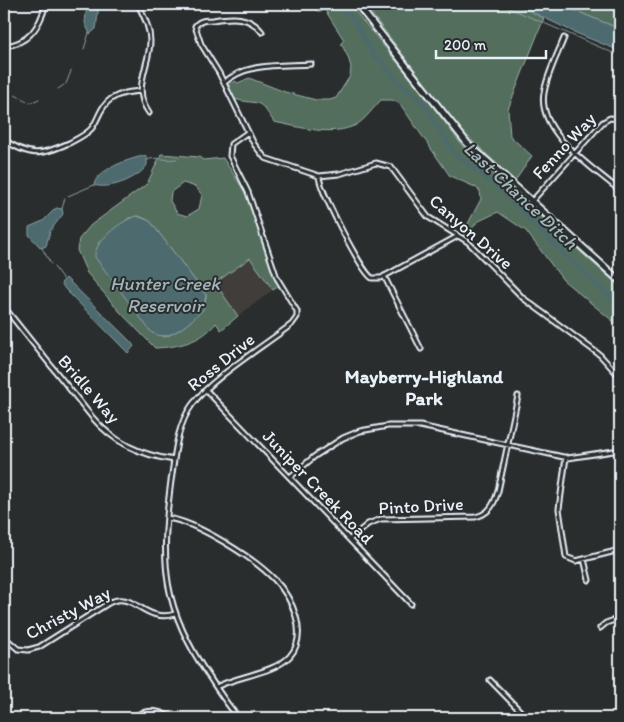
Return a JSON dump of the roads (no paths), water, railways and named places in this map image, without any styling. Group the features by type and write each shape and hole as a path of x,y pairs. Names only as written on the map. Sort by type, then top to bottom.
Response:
{"main road":[{"path":"356,4 467,143 620,281"}],"street":[{"path":"4,46 19,43 31,34 40,23 46,4"},
{"path":"138,4 148,27 150,40 141,80 141,91 149,113"},
{"name":"Canyon Drive","path":"262,32 254,24 237,17 204,21 196,24 200,44 224,83 248,132 265,158 319,176 339,174 372,164 388,165 397,174 428,217 458,236 485,258 528,302 600,355 620,377"},
{"path":"564,38 546,84 544,108 551,128 620,192"},
{"path":"224,83 237,73 249,69 311,64"},
{"path":"4,140 24,152 38,154 48,152 87,132 104,106 112,99 124,93 141,91"},
{"name":"Fenno Way","path":"531,202 603,122 610,118 620,119"},
{"name":"Ross Drive","path":"239,718 191,650 175,614 165,564 167,518 174,460 183,421 190,407 206,390 292,324 297,317 297,311 277,278 248,192 230,156 231,144 248,132"},
{"path":"319,176 320,185 335,216 363,269 372,278 384,276 458,236"},
{"path":"384,276 421,349"},
{"name":"Bridle Way","path":"4,307 92,417 108,433 134,450 174,460"},
{"name":"Juniper Creek Road","path":"206,390 411,604"},
{"path":"507,444 518,396"},
{"path":"290,477 338,440 378,428 420,426 566,457 583,457 620,450"},
{"name":"Pinto Drive","path":"350,539 368,524 381,519 475,517 484,514 490,509 496,497 507,444"},
{"path":"566,457 559,509 564,552 570,561 620,550"},
{"path":"167,518 197,526 266,572 283,590 297,621 298,640 285,660 216,687"},
{"path":"584,559 589,580"},
{"name":"Christy Way","path":"4,637 18,649 36,649 107,604 119,599 130,602 156,616 175,614"},
{"path":"600,628 606,623 620,618"},
{"path":"490,680 527,718"},
{"path":"132,718 150,711 161,713 170,718"}],"water":[{"path":"87,4 99,4 96,29 90,34 85,23"},
{"path":"515,4 559,4 620,29 620,51 576,33"},
{"path":"143,156 147,157 147,165 137,175 115,185 94,185 96,180 107,170"},
{"path":"56,208 62,209 63,214 50,231 46,246 41,248 29,235 29,227 43,221"},
{"name":"Hunter Creek Reservoir","path":"137,216 150,221 206,295 203,310 179,330 165,336 151,332 95,257 99,245 110,232 117,226"},
{"path":"66,278 130,341 134,346 128,353 65,289 61,283"}],"waterway":[{"name":"Last Chance Ditch","path":"339,4 355,22 375,57 383,63 394,78 423,102 454,153 499,188 570,260 620,306"},
{"path":"500,4 620,56"},
{"path":"84,49 89,33"},
{"path":"66,84 71,71"},
{"path":"58,89 64,85"},
{"path":"15,95 27,101"},
{"path":"30,103 39,99"},
{"path":"147,160 179,158"},
{"path":"68,196 94,185"},
{"path":"62,209 65,198"},
{"path":"42,248 51,264"},
{"path":"54,267 63,279"}],"district":[{"name":"Mayberry-Highland Park","path":"424,387"}]}
